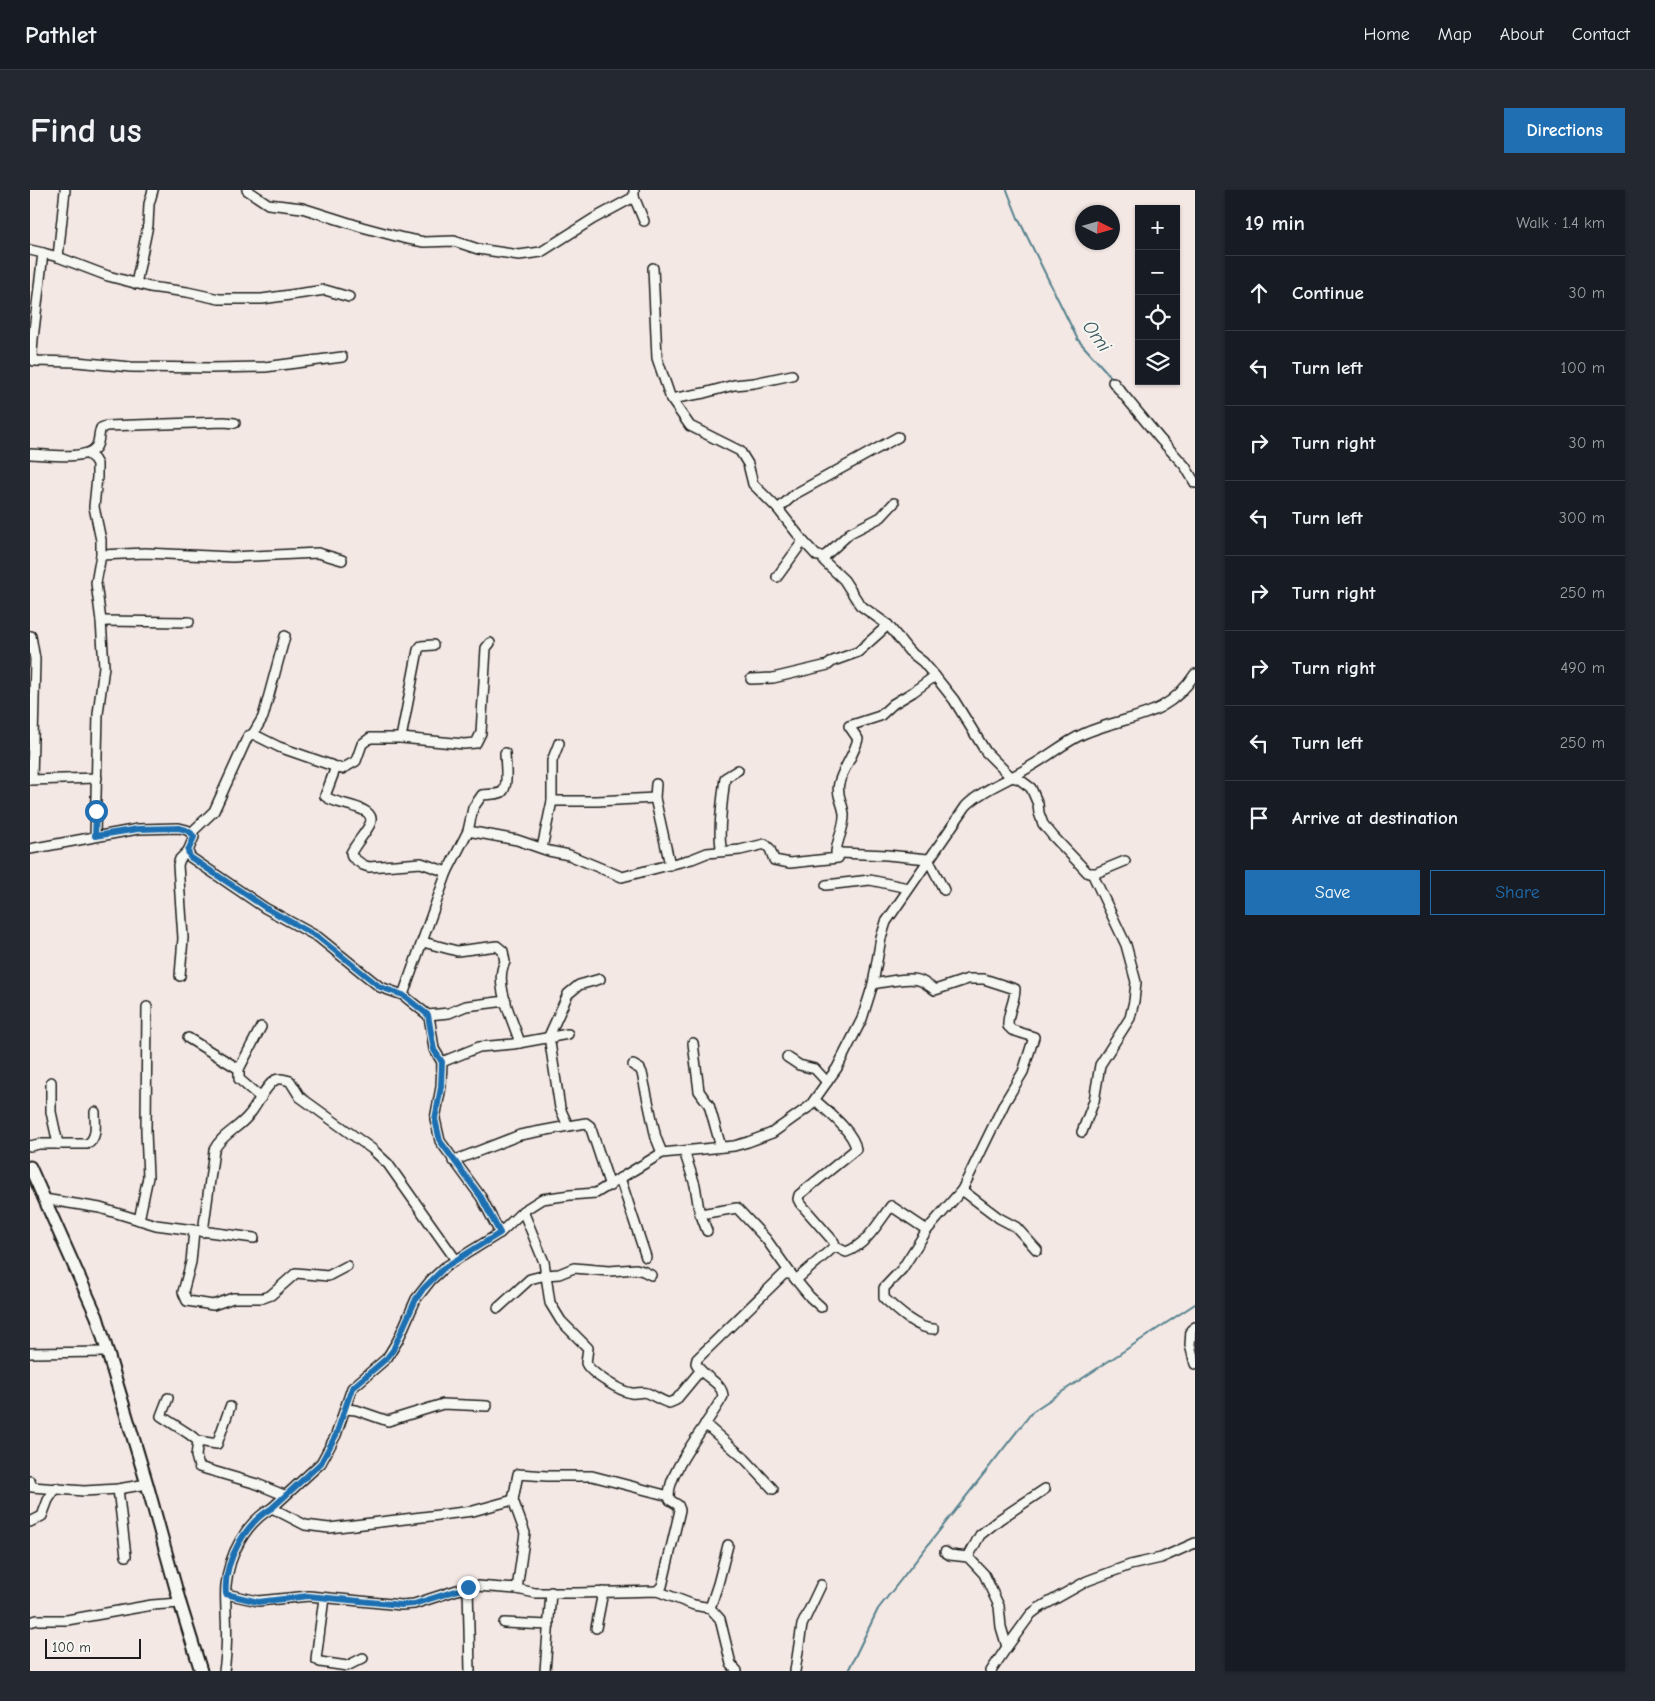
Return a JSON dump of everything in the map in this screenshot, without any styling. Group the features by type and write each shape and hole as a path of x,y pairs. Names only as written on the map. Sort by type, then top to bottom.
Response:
{"main road":[{"path":"30,1167 96,1317 201,1671"}],"street":[{"path":"58,257 66,190"},
{"path":"136,284 153,190"},
{"path":"247,190 268,204 302,208 403,238 424,242 454,241 478,249 519,255 541,252 634,194 644,221"},
{"path":"30,250 58,257 108,276 136,284 187,292 219,300 262,299 325,290 349,297"},
{"path":"43,254 33,312 32,361 76,362 131,367 211,368 265,367 342,356"},
{"path":"653,268 658,358 670,399 690,426 740,451 748,464 753,484 778,509 817,556 825,556 850,533 881,517 894,503"},
{"path":"670,399 792,375"},
{"path":"1113,382 1185,466 1195,483"},
{"path":"30,454 88,454 96,448 99,431 106,426 235,422"},
{"path":"778,509 795,494 898,437"},
{"path":"88,454 94,458 97,477 94,507 101,540 101,555 96,583 104,666 98,714 95,836"},
{"path":"777,577 803,541"},
{"path":"101,555 145,553 232,557 318,553 342,560"},
{"path":"825,556 824,561 844,580 860,605 888,625 909,652 923,662 935,676 954,700 986,752 1011,777 1019,779 1031,788 1038,804 1039,813 1052,836 1088,873 1125,861"},
{"path":"101,621 189,622"},
{"path":"751,679 774,678 828,665 833,661 858,652 888,625"},
{"path":"31,636 35,658 31,779 97,778"},
{"path":"191,833 214,811 248,736 253,734 263,716 285,636"},
{"path":"253,734 278,747 342,769 356,761 362,744 370,738 401,738 464,744 476,742 480,733 486,648 490,643"},
{"path":"401,738 418,650 421,646 433,644"},
{"path":"224,1671 227,1580 236,1548 252,1523 272,1508 321,1463 332,1443 352,1388 387,1358 393,1350 416,1299 423,1289 445,1267 500,1233 523,1211 542,1199 596,1194 662,1153 734,1146 772,1133 792,1120 815,1100 837,1068 862,1019 873,984 881,938 886,922 966,806 976,796 1083,734 1094,729 1145,715 1167,705 1182,693 1195,674"},
{"path":"928,859 836,852 844,821 844,811 838,796 839,783 855,751 858,739 849,726 880,716 893,704 935,676"},
{"path":"542,848 552,802 552,761 559,744"},
{"path":"403,995 448,872 468,831 473,808 482,794 502,792 504,788 506,783 504,753"},
{"path":"336,767 325,796 332,801 362,809 368,812 371,817 370,824 351,853 352,857 369,867 421,862 448,872"},
{"path":"722,851 720,827 725,778 738,770"},
{"path":"656,784 655,798 670,865"},
{"path":"552,802 655,798"},
{"path":"30,849 138,829 179,828 191,833 194,837 193,842 180,859 178,866 183,938 180,976"},
{"path":"468,831 517,840 569,855 622,877 692,859 707,853 740,850 765,844 770,849 774,860 790,863 838,858 840,853"},
{"path":"188,851 190,857 205,868 266,908 318,937 380,987 403,995 428,1015 434,1050 442,1062 441,1087 435,1119 440,1141 481,1197 500,1233"},
{"path":"928,859 944,890"},
{"path":"1082,1132 1094,1101 1100,1064 1130,1018 1136,982 1126,945 1092,873"},
{"path":"826,885 870,880 908,888"},
{"path":"423,942 457,951 497,946 502,951 505,962 500,970 501,987 520,1043"},
{"path":"873,984 908,978 920,980 935,990 968,979 984,978 1015,988 1015,999 1007,1018 1008,1026 1012,1030 1034,1037 1023,1072 1005,1102 962,1190 927,1230 902,1269 884,1288 884,1298 926,1329 934,1329"},
{"path":"568,1126 560,1108 549,1036 568,994 579,985 600,980"},
{"path":"428,1015 448,1013 466,1006 506,1001"},
{"path":"139,1220 148,1177 146,1132 147,1007"},
{"path":"260,1027 239,1070 239,1079 261,1098"},
{"path":"442,1062 479,1047 520,1043 549,1036 558,1037 568,1034"},
{"path":"188,1038 239,1070"},
{"path":"693,1043 699,1091 709,1105 721,1147"},
{"path":"787,1057 799,1065 815,1069 827,1082"},
{"path":"633,1065 640,1069 642,1073 656,1138 662,1153"},
{"path":"348,1266 328,1276 296,1274 264,1298 232,1298 212,1305 187,1301 184,1292 199,1231 214,1150 218,1141 231,1133 249,1116 276,1080 290,1081 300,1097 372,1149 388,1164 456,1260"},
{"path":"51,1082 51,1112 58,1144"},
{"path":"815,1100 838,1122 855,1143 856,1149 799,1195 798,1199 834,1242 835,1246 833,1248"},
{"path":"30,1146 39,1144 87,1144 92,1142 95,1112"},
{"path":"453,1161 520,1135 586,1123 590,1126 610,1186"},
{"path":"684,1151 695,1185 700,1214 708,1231"},
{"path":"620,1178 646,1257"},
{"path":"962,1190 994,1214 1016,1227 1037,1250"},
{"path":"44,1199 100,1208 156,1225 254,1238"},
{"path":"793,1277 833,1248 846,1252 852,1250 869,1236 891,1206 927,1230"},
{"path":"700,1214 736,1208 766,1239 793,1277 821,1307"},
{"path":"523,1211 544,1262 548,1296 553,1310 587,1346 589,1350 586,1365 599,1377 627,1392 646,1393 669,1403 676,1400 700,1371"},
{"path":"498,1308 530,1279 546,1275 559,1274 580,1268 609,1271 636,1269 651,1276"},
{"path":"666,1494 680,1464 721,1400 723,1392 720,1386 700,1371 696,1363 698,1357 756,1303 780,1277 786,1273 793,1277"},
{"path":"1195,1328 1191,1330 1190,1345 1195,1364"},
{"path":"30,1353 106,1352"},
{"path":"168,1398 161,1416 198,1441 218,1444 230,1407"},
{"path":"344,1409 356,1410 388,1421 443,1404 487,1406"},
{"path":"705,1424 722,1437 773,1489"},
{"path":"198,1441 196,1456 199,1467 257,1484 284,1495"},
{"path":"517,1589 525,1533 513,1500 518,1474 592,1476 666,1494 670,1500 678,1505 680,1510 662,1586 657,1591"},
{"path":"30,1481 32,1487 84,1491 118,1489 147,1484"},
{"path":"30,1522 42,1516 48,1500 56,1488"},
{"path":"118,1489 126,1556"},
{"path":"968,1557 980,1535 1000,1519 1045,1489"},
{"path":"272,1508 305,1525 329,1528 473,1511 513,1500"},
{"path":"992,1671 1031,1614 1059,1596 1088,1581 1130,1565 1161,1558 1195,1543"},
{"path":"710,1608 728,1545"},
{"path":"946,1552 950,1555 968,1557 984,1574 999,1606 1001,1628 1007,1647"},
{"path":"795,1671 802,1625 821,1585"},
{"path":"226,1594 258,1602 308,1596 401,1605 414,1604 468,1587 477,1586 535,1592 657,1591 694,1605 710,1608 720,1618 731,1664 737,1671"},
{"path":"468,1587 470,1671"},
{"path":"545,1671 551,1592"},
{"path":"596,1628 603,1592"},
{"path":"324,1598 316,1659 320,1662 347,1666 363,1658"},
{"path":"30,1622 37,1620 67,1620 152,1605 180,1603"},
{"path":"504,1623 549,1625"}],"waterway":[{"name":"Omi","path":"1007,190 1018,218 1078,340 1112,378"},
{"name":"Omi","path":"1143,411 1167,440"},
{"path":"848,1671 878,1609 1033,1411 1195,1304"}],"route":[{"path":"96,811 95,836 138,829 179,828 191,833 194,837 188,851 190,857 266,908 318,937 380,987 403,995 428,1015 434,1050 442,1062 441,1087 435,1119 440,1141 481,1197 500,1233 445,1267 423,1289 416,1299 393,1350 387,1358 352,1388 329,1452 321,1463 272,1508 252,1523 232,1557 225,1587 226,1594 258,1602 308,1596 401,1605 423,1602 448,1592 468,1587"}]}
